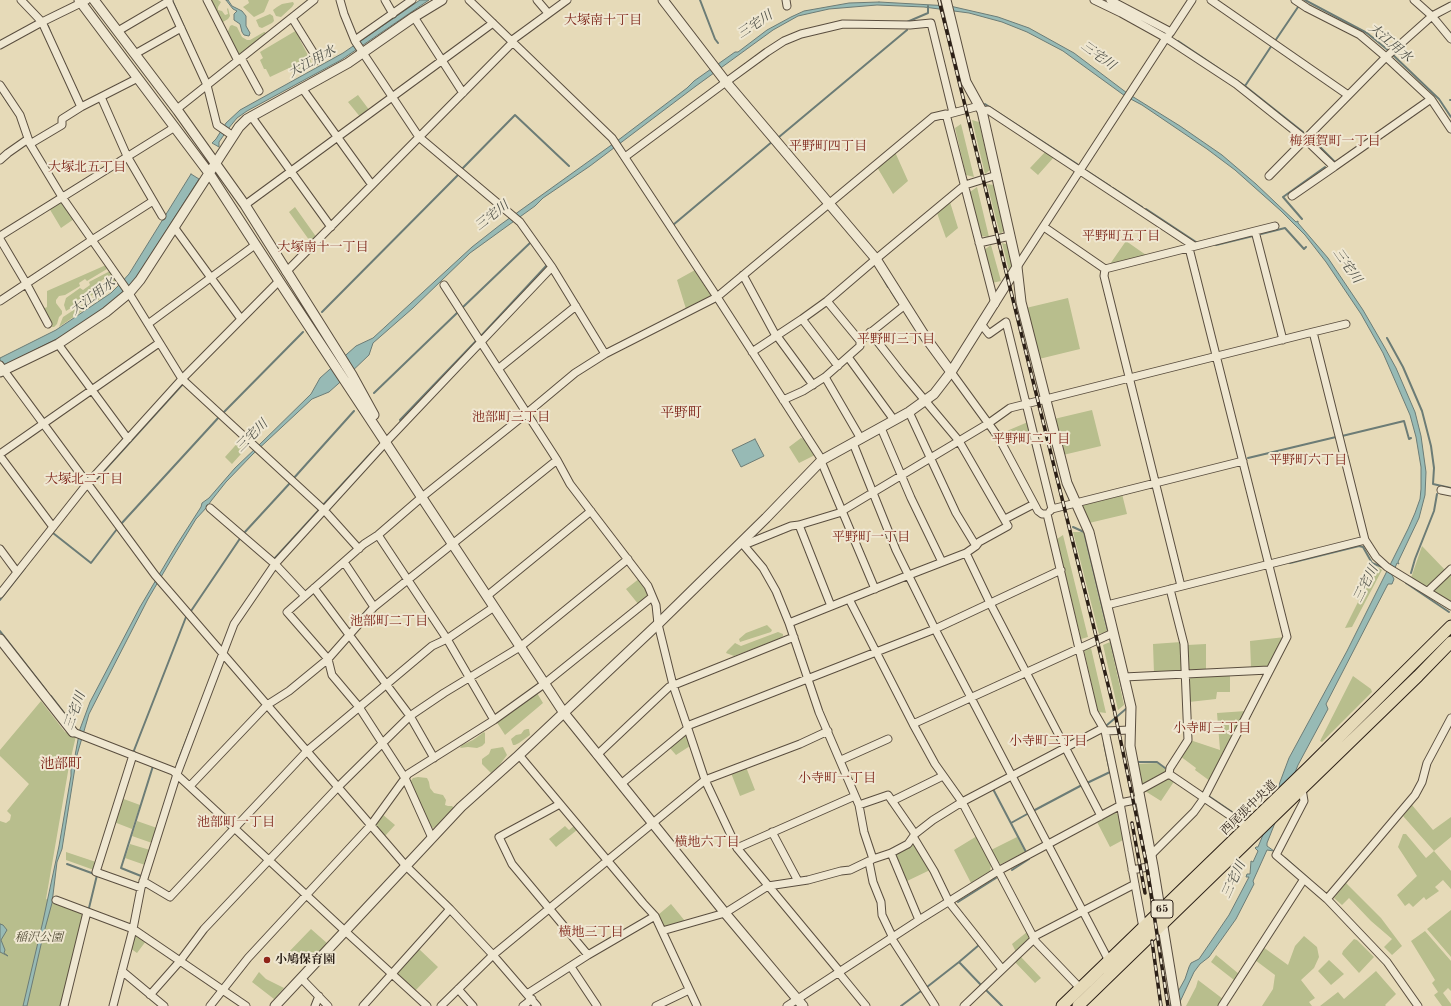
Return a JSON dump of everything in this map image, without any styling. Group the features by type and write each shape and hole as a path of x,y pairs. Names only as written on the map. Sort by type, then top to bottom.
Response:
{"main road":[{"name":"西尾張中央道","path":"1062,1006 1309,768 1451,626"},
{"name":"西尾張中央道","path":"1078,1006 1252,838 1451,642"}],"street":[{"path":"21,0 42,22 81,107"},
{"path":"94,0 177,109 245,205 340,357 348,378 386,442 564,713 725,913 800,1003"},
{"path":"118,31 168,0 207,85 217,125 230,134"},
{"path":"207,0 239,60 259,91"},
{"path":"177,109 314,0"},
{"path":"340,0 355,41 419,137 518,220 552,267 605,354"},
{"path":"385,0 393,14"},
{"path":"355,41 412,0"},
{"path":"442,0 302,88 242,122 230,134 216,163 140,280 106,312 58,344 1,369 156,575 406,866 450,909 493,955 537,1006"},
{"path":"469,0 613,140 619,148 717,297 821,461 875,588"},
{"path":"538,0 548,14"},
{"path":"286,272 512,42 567,0"},
{"path":"663,0 724,79 876,259 926,338 999,438 1038,511 1042,514 1076,503 1243,460"},
{"path":"1094,0 1166,38 1236,84 1306,138 1334,167"},
{"path":"1110,0 1171,32"},
{"path":"276,1006 460,807 519,755 743,544 821,461 909,412 926,401 941,387 995,304 1017,267 1192,0"},
{"path":"1211,0 1348,95"},
{"path":"1295,0 1306,8 1360,35 1389,54 1431,99 1451,129"},
{"path":"1414,0 1432,16 1451,39"},
{"path":"0,45 82,1 209,173 333,363 348,378"},
{"path":"947,6 966,82 981,108 1017,267 1021,302 1045,399 1067,483 1089,532 1131,707 1130,746 1153,866 1176,1006"},
{"path":"1269,176 1389,54 1432,16 1451,6"},
{"path":"414,17 463,93"},
{"path":"292,18 318,60"},
{"path":"245,205 493,23"},
{"path":"625,157 724,79 784,41 807,32 843,24 910,25 931,23 965,185 995,304"},
{"path":"135,54 181,28"},
{"path":"0,160 8,152 62,125 62,119 81,107 138,78"},
{"path":"0,85 20,115 29,141 62,198 121,281 182,379 324,510 359,549"},
{"path":"302,88 372,185"},
{"path":"101,97 127,156 162,216"},
{"path":"1292,196 1431,99"},
{"path":"432,838 405,778 359,707 332,675 328,659 287,612 359,549 527,414 575,373 605,354 717,297 933,117 981,108 988,110 1191,247 1287,637 1204,798 1194,812 1151,855"},
{"path":"251,116 331,227"},
{"path":"48,324 0,238 127,156 175,127"},
{"path":"752,352 802,320 827,301 965,185 996,175"},
{"path":"0,301 153,201"},
{"path":"1044,227 1105,269 1275,226"},
{"path":"174,227 241,319"},
{"path":"1255,231 1283,340"},
{"path":"979,243 1010,236"},
{"path":"148,324 255,245"},
{"path":"113,1006 133,929 140,888 177,774 234,624 275,564 386,442 552,267"},
{"path":"1105,269 1104,276 1181,586"},
{"path":"743,276 776,336 813,385"},
{"path":"0,594 87,484 182,379 279,281"},
{"path":"444,285 557,460 570,484 648,586 656,606 658,624 673,685 705,780 737,848 866,1006"},
{"path":"827,301 860,341"},
{"path":"783,400 803,391 825,377 860,346 860,341 870,332 905,305"},
{"path":"498,369 576,306"},
{"path":"802,320 838,366"},
{"path":"981,324 989,334 1006,322 1027,404 1050,512 1060,570 1094,712 1104,730 1121,804 1142,928"},
{"path":"743,544 791,526 799,525 842,511 989,423 1010,408 1346,324"},
{"path":"789,623 966,553 979,542 1008,526 959,441 870,332"},
{"path":"1312,332 1365,540 1376,557 1394,573 1428,591 1451,606"},
{"path":"53,527 0,455 160,343"},
{"path":"58,344 128,439"},
{"path":"848,357 894,420"},
{"path":"825,377 857,441 872,492 896,550 935,629 1109,961"},
{"path":"909,412 956,513 976,546"},
{"path":"881,428 901,475 942,562"},
{"path":"190,786 267,705 289,691 328,659 374,607 557,460"},
{"path":"1441,490 1451,492"},
{"path":"1005,520 1034,504"},
{"path":"210,508 275,564 305,596"},
{"path":"487,596 590,511"},
{"path":"799,525 831,606"},
{"path":"378,535 447,639 494,720"},
{"path":"1107,605 1365,540"},
{"path":"743,544 771,582 789,623 819,712 841,760 859,805 871,860 873,882 881,902 882,914 893,938 935,1006"},
{"path":"0,549 17,572"},
{"path":"966,553 990,604 1101,816"},
{"path":"150,995 180,961 204,929 338,787 410,716 444,693 520,647 628,559"},
{"path":"344,562 374,607"},
{"path":"1428,591 1451,568"},
{"path":"621,784 687,727 935,629 1060,570"},
{"path":"314,588 410,716 434,758"},
{"path":"787,1006 800,1003 839,972 998,871 1139,795 1169,774 1170,768 1188,740 1184,644 1170,589"},
{"path":"210,1006 248,958 371,826 408,774 494,720 544,684 652,597"},
{"path":"849,599 935,764 962,802 1033,938 1080,988"},
{"path":"143,880 170,897 307,751 432,646 447,639 494,607"},
{"path":"914,724 1113,633"},
{"path":"597,755 673,685 794,638"},
{"path":"0,639 75,733 173,771 177,774 427,1006"},
{"path":"1124,677 1269,670"},
{"path":"1327,899 1415,794 1422,782 1427,763 1451,718"},
{"path":"662,932 725,913 768,886 798,881 841,870 850,870 891,853 908,844 933,820 962,802 1065,748 1104,730 1130,730"},
{"path":"441,1006 493,955 652,822 705,780 800,744 828,731"},
{"path":"841,760 888,739"},
{"path":"133,755 96,872 140,888"},
{"path":"519,755 655,916 697,1006"},
{"path":"1169,774 1247,827"},
{"path":"892,801 943,776"},
{"path":"1299,792 1304,801 1276,855 1327,899 1387,962 1418,1006"},
{"path":"859,805 888,795 915,836 949,902 1002,969"},
{"path":"737,848 855,796"},
{"path":"560,804 499,837 512,864 588,955"},
{"path":"772,832 798,881"},
{"path":"891,853 919,920"},
{"path":"1132,870 1153,866"},
{"path":"1222,1006 1304,879"},
{"path":"964,1006 1033,938 1135,884"},
{"path":"56,900 133,929 246,1006"},
{"path":"363,1006 450,909"},
{"path":"64,1006 87,912"},
{"path":"523,1006 530,997 571,966 655,916"},
{"path":"571,966 597,1006"},
{"path":"122,971 164,1006"},
{"path":"301,978 328,1006"},
{"path":"458,989 474,1006"},
{"path":"656,1006 689,990"},
{"path":"315,1006 319,996"}],"green space":[{"path":"210,0 218,0 221,2 218,10 222,11 225,15 228,14 228,8 230,16 228,19 221,22"},
{"path":"248,0 269,0 264,12 254,17 243,7 249,3"},
{"path":"293,2 294,4 292,7 281,17 276,16 273,10 282,4"},
{"path":"270,14 273,16 274,21 262,28 259,27 256,20"},
{"path":"232,25 237,27 242,37 247,40 250,40 264,32 266,35 238,56 227,34 230,26"},
{"path":"297,30 302,38 300,40 312,63 293,74 289,68 270,77 260,60 263,58 260,52"},
{"path":"358,95 370,111 361,118 348,102"},
{"path":"972,120 979,122 990,170 985,174"},
{"path":"961,124 974,177 966,175 955,128"},
{"path":"1046,151 1054,157 1038,175 1030,168"},
{"path":"895,152 908,181 893,194 877,167"},
{"path":"987,184 994,185 1005,230 1000,234"},
{"path":"977,187 989,237 981,236 970,192"},
{"path":"58,202 63,203 74,219 61,228 49,208"},
{"path":"950,202 958,228 946,238 937,213"},
{"path":"295,207 317,238 312,244 289,212"},
{"path":"1126,241 1146,255 1110,264"},
{"path":"1002,243 1009,245 1014,264 1009,271"},
{"path":"991,245 1001,281 992,283 984,250"},
{"path":"106,265 107,269 87,281 85,279 79,283 80,286 65,295 59,296 56,303 62,311 62,314 59,317 57,324 52,327 41,307 47,307 47,291"},
{"path":"695,270 712,295 710,299 686,309 677,280"},
{"path":"110,271 118,282 106,291 105,286 111,281 107,277 101,281 102,285 99,291 66,311 64,305 66,298 80,288 83,290 90,285 89,282"},
{"path":"98,294 104,296 59,327 63,317"},
{"path":"1068,298 1080,349 1039,359 1026,308"},
{"path":"1092,410 1101,446 1063,455 1054,419"},
{"path":"1028,422 1031,436 1007,446 1002,436 1009,430"},
{"path":"242,438 249,445 232,464 225,457"},
{"path":"801,438 804,439 815,455 799,463 789,447"},
{"path":"1122,494 1127,514 1089,523 1082,507 1085,503"},
{"path":"1073,532 1083,532 1107,632 1099,634"},
{"path":"1063,535 1088,637 1081,639 1057,539"},
{"path":"1422,546 1446,571 1430,586 1425,587 1411,578"},
{"path":"1373,564 1382,570 1352,627 1345,628 1368,582"},
{"path":"1451,572 1451,603 1435,593 1435,587"},
{"path":"640,578 647,587 649,596 639,605 626,589"},
{"path":"767,625 772,630 771,632 740,642 739,639 746,633"},
{"path":"778,632 783,634 780,639 734,656 726,653 735,643 741,646"},
{"path":"1285,637 1269,665 1264,668 1251,668 1250,641"},
{"path":"1110,642 1124,705 1118,710 1103,645"},
{"path":"1181,642 1182,669 1179,672 1154,674 1153,644"},
{"path":"1206,644 1206,670 1190,671 1187,668 1187,645"},
{"path":"1091,648 1106,713 1098,712 1084,650"},
{"path":"1230,675 1230,692 1217,692 1216,699 1189,702 1188,678 1190,676"},
{"path":"1353,676 1371,689 1372,692 1322,742 1320,741"},
{"path":"537,693 543,703 505,735 496,721"},
{"name":"稲沢公園","path":"41,701 65,732 76,736 69,766 46,899 84,913 62,1006 0,1006 0,821 6,823 10,820 11,815 7,811 29,784 0,756 0,750"},
{"path":"1246,711 1210,781 1180,756 1190,740 1220,750 1217,713"},
{"path":"529,729 530,735 519,743 513,745 511,739"},
{"path":"484,732 485,743 482,746 477,748 460,748 462,745 473,740"},
{"path":"684,734 687,735 690,746 676,755 669,747"},
{"path":"503,747 507,755 498,767 491,773 482,764 482,759 489,754 491,749"},
{"path":"1157,763 1167,771 1141,786 1136,764"},
{"path":"746,767 755,790 740,796 731,773"},
{"path":"413,778 427,778 430,788 434,793 443,795 446,800 445,805 452,806 454,808 433,828 429,826 410,782"},
{"path":"1165,778 1175,780 1161,801 1145,791"},
{"path":"121,798 140,805 132,829 114,822"},
{"path":"1412,805 1433,830 1451,817 1451,837 1434,851 1403,816"},
{"path":"1114,812 1119,815 1123,840 1110,847 1097,822"},
{"path":"382,814 395,825 385,836 376,826"},
{"path":"137,821 157,828 152,843 132,836"},
{"path":"565,826 569,830 574,826 577,830 556,847 549,839"},
{"path":"1403,834 1406,834 1426,858 1434,851 1451,871 1451,889 1443,880 1435,887 1439,891 1426,900 1424,897 1413,907 1409,903 1405,906 1397,895 1417,876 1398,847"},
{"path":"977,836 991,865 990,871 971,883 954,850"},
{"path":"1017,837 1025,852 1001,864 995,862 989,851"},
{"path":"914,842 930,870 905,882 894,854"},
{"path":"130,844 150,850 145,865 125,858"},
{"path":"66,852 96,862 94,870 66,860"},
{"path":"1346,883 1381,918 1402,946 1392,955 1384,947 1392,939 1371,921 1349,898 1342,905 1334,898"},
{"path":"671,904 685,921 664,929 658,915"},
{"path":"1451,910 1451,957 1427,929"},
{"path":"311,929 328,944 308,965 300,959 293,966 283,958"},
{"path":"1425,931 1451,961 1451,991 1448,988 1443,993 1451,1006 1442,1006 1434,995 1438,992 1432,983 1435,980 1411,941"},
{"path":"1027,932 1029,940 1016,952 1012,944"},
{"path":"135,934 146,941 137,953 130,948"},
{"path":"1304,936 1317,947 1319,957 1314,968 1301,980 1315,998 1309,1002 1312,1006 1262,1006 1273,989 1275,975 1255,960 1263,947 1288,965 1295,946"},
{"path":"1354,939 1357,940 1374,957 1359,973 1342,954"},
{"path":"419,949 438,967 414,992 396,974"},
{"path":"1216,955 1239,974 1234,980 1211,962"},
{"path":"1020,956 1041,978 1035,983 1014,961"},
{"path":"1329,960 1344,974 1331,985 1318,971"},
{"path":"1376,971 1396,994 1385,1005 1386,1006 1320,1006 1338,992 1344,999"},
{"path":"259,972 266,979 284,988 274,999 252,982"},
{"path":"1198,980 1223,999 1218,1006 1186,1006"}],"water":[{"path":"226,0 228,0 232,6 242,11 246,16 246,26 250,33 249,36 244,35 240,24 234,20 234,14 237,11 233,9"},
{"path":"420,0 429,0 341,60 247,111 237,118 228,129 219,142 219,147 212,143 226,123 240,110 343,53"},
{"path":"879,2 950,6 998,17 1029,28 1074,53 1127,93 1180,126 1222,155 1256,184 1296,222 1298,221 1298,223 1328,258 1363,310 1385,348 1396,368 1415,412 1421,436 1426,472 1425,495 1419,518 1398,562 1399,564 1397,563 1392,575 1394,579 1392,584 1388,584 1326,704 1328,709 1298,765 1267,843 1267,846 1274,851 1267,850 1253,881 1254,884 1236,919 1209,957 1200,964 1194,972 1178,1006 1170,1006 1185,979 1191,963 1199,959 1229,915 1249,877 1246,877 1247,874 1250,874 1251,861 1253,862 1258,851 1255,848 1258,847 1267,825 1289,758 1347,651 1415,513 1420,499 1421,467 1416,437 1410,415 1383,353 1361,314 1326,262 1305,235 1281,211 1235,170 1142,105 1125,96 1063,51 1027,32 1002,22 969,13 924,7 877,5 829,9 798,16 773,30 590,166 543,198 535,206 470,253 413,308 373,343 369,355 347,376 329,392 312,399 253,454 226,482 196,519 171,560 148,599 89,714 77,755 62,849 57,862 52,903 27,1006 23,1006 59,846 71,776 71,765 74,761 80,729 90,702 140,607 202,503 209,498 235,468 311,394 320,378 356,346 373,338 472,247 500,225 617,141 687,88 694,81 735,52 738,52 767,30 804,11 849,3"},
{"path":"191,174 199,179 136,278 123,293 106,308 61,337 0,367 0,358 56,330 111,293 120,284 129,274"},
{"path":"755,439 764,456 741,467 732,450"},
{"path":"0,924 7,930 1,940 5,950 4,953 8,956 0,952"}],"waterway":[{"path":"172,0 193,47"},
{"path":"700,0 715,39 718,43"},
{"name":"大江用水","path":"1305,0 1367,33 1389,51"},
{"path":"907,22 928,13 928,6"},
{"path":"1275,41 1298,7"},
{"path":"1149,25 1161,31"},
{"path":"48,26 51,34"},
{"path":"779,137 907,30"},
{"path":"1178,41 1245,86 1303,132"},
{"path":"1245,86 1272,45"},
{"name":"大江用水","path":"1392,54 1439,99 1451,117"},
{"path":"1,92 10,106"},
{"path":"985,104 1077,164"},
{"path":"461,170 515,115 569,166"},
{"path":"1313,140 1334,161"},
{"path":"673,225 773,141"},
{"path":"1302,219 1283,197 1325,167"},
{"path":"1087,171 1110,186"},
{"path":"322,312 459,174"},
{"path":"1113,188 1142,207"},
{"path":"1146,209 1196,242"},
{"path":"1261,234 1285,228 1304,249 1306,247"},
{"path":"1216,245 1253,236"},
{"path":"462,308 531,242"},
{"path":"480,337 547,265"},
{"path":"879,271 888,287"},
{"path":"891,291 898,302"},
{"path":"374,393 458,312"},
{"path":"223,413 303,332"},
{"path":"1387,338 1403,367 1422,411 1431,446 1434,468 1433,484 1451,488"},
{"path":"400,420 476,341"},
{"path":"93,483 182,385"},
{"path":"293,479 354,411"},
{"path":"121,524 219,417"},
{"path":"1342,436 1404,421 1409,439 1411,438"},
{"path":"1248,458 1336,437"},
{"path":"323,505 372,452"},
{"path":"244,533 290,483"},
{"path":"1411,573 1434,511 1437,494"},
{"path":"275,558 318,511"},
{"path":"1073,527 1084,532 1108,631"},
{"path":"53,533 91,563 117,529"},
{"path":"191,611 241,537"},
{"name":"三宅川","path":"1290,563 1359,546 1363,547 1372,563 1382,567"},
{"path":"0,600 25,568"},
{"path":"1406,583 1449,612"},
{"path":"133,753 186,617"},
{"path":"0,631 46,690"},
{"path":"1107,725 1127,708 1110,638"},
{"name":"三宅川","path":"51,696 72,723"},
{"path":"177,764 194,720"},
{"path":"1087,783 1110,772 1104,743"},
{"path":"1136,762 1157,762 1165,768"},
{"path":"141,876 121,868 153,766"},
{"path":"1033,811 1082,785"},
{"path":"993,789 1026,852"},
{"path":"1210,797 1238,816"},
{"path":"1011,823 1029,813"},
{"path":"1285,858 1310,880"},
{"path":"1012,870 1029,859"},
{"path":"67,864 97,875 89,908"},
{"path":"958,902 996,878"},
{"path":"959,962 979,945 977,943"},
{"path":"927,987 959,962 981,985"},
{"path":"986,990 1002,1006"},
{"path":"901,1006 921,991"}],"railway":[{"path":"939,0 1114,709 1146,862 1168,1006"},
{"path":"1132,823 1145,893"},
{"path":"1152,941 1161,1006"}],"place":[{"name":"小鳩保育園","path":"267,960"}],"district":[{"name":"大塚南十丁目","path":"603,21"},
{"name":"梅須賀町一丁目","path":"1335,142"},
{"name":"平野町四丁目","path":"828,147"},
{"name":"大塚北五丁目","path":"87,168"},
{"name":"平野町五丁目","path":"1121,237"},
{"name":"大塚南十一丁目","path":"323,248"},
{"name":"平野町三丁目","path":"896,340"},
{"name":"平野町","path":"681,413"},
{"name":"池部町三丁目","path":"511,418"},
{"name":"平野町二丁目","path":"1031,440"},
{"name":"平野町六丁目","path":"1308,461"},
{"name":"大塚北二丁目","path":"84,480"},
{"name":"平野町一丁目","path":"871,538"},
{"name":"池部町二丁目","path":"389,622"},
{"name":"小寺町三丁目","path":"1212,729"},
{"name":"小寺町二丁目","path":"1048,742"},
{"name":"池部町","path":"61,764"},
{"name":"小寺町一丁目","path":"837,779"},
{"name":"池部町一丁目","path":"236,823"},
{"name":"横地六丁目","path":"707,843"},
{"name":"横地三丁目","path":"591,933"}]}
